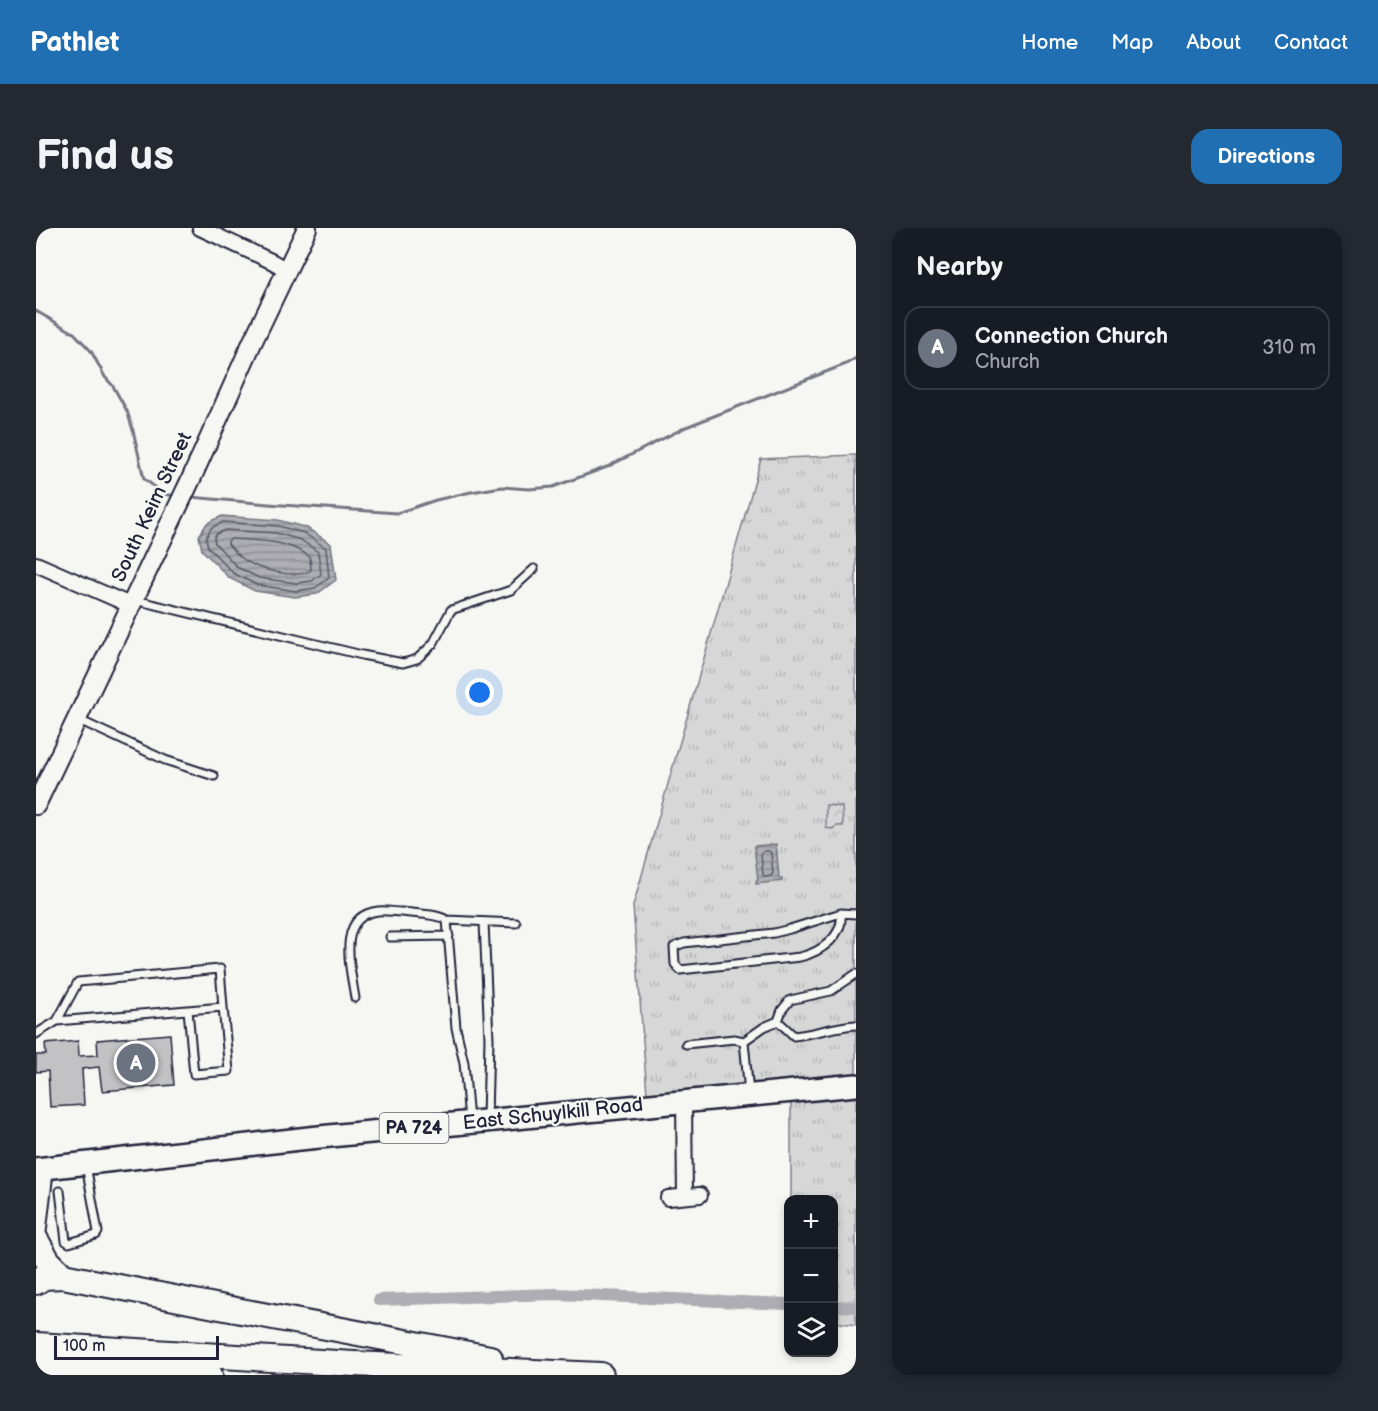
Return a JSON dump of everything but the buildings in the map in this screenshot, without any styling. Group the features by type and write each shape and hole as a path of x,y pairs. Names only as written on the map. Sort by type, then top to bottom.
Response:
{"highway":[{"path":"36,1238 48,1262 63,1276"},
{"path":"36,1282 44,1277 63,1276 576,1373"},
{"path":"36,1345 354,1364 601,1375"},
{"path":"36,1365 210,1375"}],"main road":[{"name":"East Schuylkill Road","path":"40,1168 298,1139 856,1085"}],"street":[{"path":"200,228 287,270"},
{"name":"South Keim Street","path":"36,805 307,228"},
{"path":"36,564 132,602"},
{"path":"684,1102 685,1196"},
{"path":"36,1238 40,1168"},
{"path":"668,1198 700,1195"}],"lane":[{"path":"132,602 402,663 417,659 433,644 451,610 511,590 534,569"},
{"path":"76,719 165,760 214,776"},
{"path":"355,998 348,940 354,924 375,911 388,910 433,915 447,920 516,923"},
{"path":"841,913 842,922 838,933 826,945 811,954 680,970 675,964 674,947 684,943 774,933 841,913 856,914"},
{"path":"447,920 456,1028 478,1122"},
{"path":"478,1122 489,1039 484,922"},
{"path":"390,937 448,936"},
{"path":"57,1021 78,982 220,969 229,1071 194,1074 188,1010"},
{"path":"686,1044 734,1039 744,1041 764,1027 778,1021 782,1010 790,1000 831,991 856,974"},
{"path":"36,1034 57,1021 223,1007"},
{"path":"778,1021 794,1036 811,1035 856,1025"},
{"path":"744,1041 750,1095"},
{"path":"60,1191 66,1241 96,1234 98,1232 85,1163"}],"green space":[{"path":"856,455 856,1325 838,1323 838,1195 791,1195 791,1081 647,1094 633,906 761,459"},
{"path":"826,805 842,807 843,826 826,828"}],"water":[{"path":"222,516 278,520 307,528 331,544 336,580 317,594 295,597 255,591 229,578 202,550 199,536 207,523"},
{"path":"776,844 779,878 782,878 782,881 756,884 758,880 754,846"}],"waterway":[{"path":"36,311 74,333 91,351 127,411 144,479 165,494 175,495"},
{"path":"190,497 397,513 436,500 471,492 502,487 529,489 553,487 607,467 686,427 856,358"},
{"path":"379,1300 556,1294 784,1304"},
{"path":"838,1306 856,1307"}],"place":[{"name":"Connection Church","path":"136,1063"}]}
